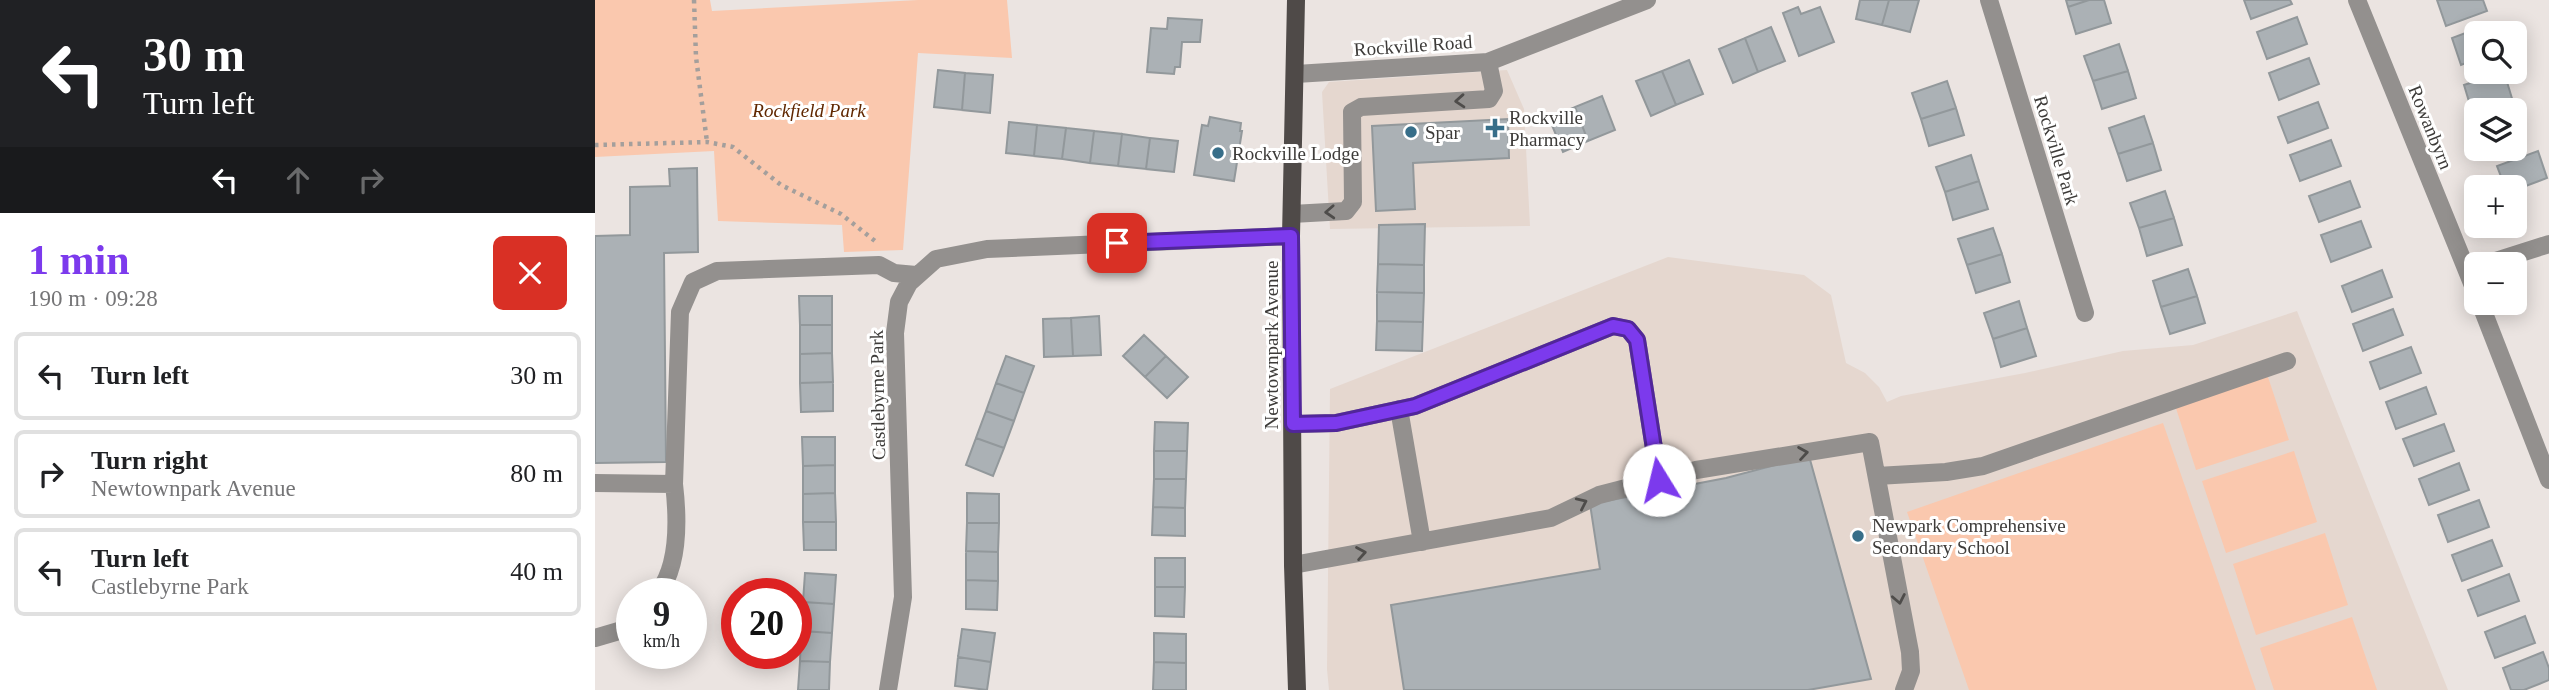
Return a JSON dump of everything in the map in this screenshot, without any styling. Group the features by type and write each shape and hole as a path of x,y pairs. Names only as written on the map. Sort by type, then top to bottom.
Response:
{"main road":[{"name":"Newtownpark Avenue","path":"1296,0 1291,236 1293,565 1297,690"}],"street":[{"name":"Rockville Road","path":"1296,74 1488,62 1647,0"},
{"name":"Rockville Park","path":"1989,0 2085,313"},
{"name":"Rowanbyrn","path":"2357,0 2465,252"},
{"path":"1292,215 1346,211 1353,202 1352,112 1361,107 1489,99 1494,91 1488,62"},
{"name":"Castlebyrne Park","path":"888,690 903,597 895,333 899,302 916,275 936,259 987,249 1291,236"},
{"path":"2524,252 2549,244"},
{"path":"666,578 672,566 677,508 674,484 680,312 693,282 717,271 879,265 894,273 916,275"},
{"path":"2485,315 2549,480"},
{"path":"1293,424 1336,423 1415,406 1613,326 1628,329 1637,340 1659,480"},
{"path":"1877,476 1946,472 1983,466 2287,361"},
{"path":"1399,410 1422,542"},
{"path":"1293,565 1551,518 1599,495 1696,470 1870,442 1910,652 1911,671 1904,690"},
{"path":"595,482 674,484"},
{"path":"595,638 616,632"}],"path":[{"path":"694,0 696,57 708,142"},
{"path":"595,145 708,142 733,147 781,185 841,214 884,247"}],"shaded area":[{"path":"1507,70 1524,109 1530,226 1330,229 1322,92 1329,82"},
{"name":"Newpark Comprehensive Secondary School","path":"1668,257 1804,275 1831,295 1846,363 1865,373 1879,387 1887,402 1901,396 2123,351 2193,345 2297,311 2448,690 1329,690 1330,389"}],"green space":[{"name":"Rockfield Park","path":"595,0 710,0 712,11 918,0 1007,0 1012,58 918,53 903,250 844,252 842,225 718,221 714,151 595,157"},
{"path":"2265,368 2289,440 2196,470 2173,399"},
{"path":"2163,423 2256,690 1969,690 1907,512"},
{"path":"2294,451 2317,522 2226,553 2202,481"},
{"path":"2325,533 2348,605 2256,635 2233,564"},
{"path":"2352,617 2377,690 2274,690 2260,648"}],"building":[{"path":"1860,0 1889,0 1882,25 1856,19"},
{"path":"1889,0 1919,0 1910,32 1882,25"},
{"path":"2066,0 2089,0 2068,7"},
{"path":"2089,0 2104,0 2111,23 2076,34 2068,7"},
{"path":"2244,0 2290,0 2292,4 2251,19"},
{"path":"2437,0 2483,0 2487,11 2446,26"},
{"path":"1798,7 1801,14 1820,7 1834,42 1799,56 1783,13"},
{"path":"2297,17 2307,44 2267,59 2257,32"},
{"path":"1168,18 1202,20 1200,42 1182,42 1180,67 1175,67 1174,74 1147,72 1151,28 1167,29"},
{"path":"1771,27 1785,61 1758,72 1745,38"},
{"path":"2464,34 2464,64 2461,65 2452,38"},
{"path":"1745,38 1758,72 1733,83 1719,49"},
{"path":"2119,44 2128,71 2093,81 2084,56"},
{"path":"2309,58 2319,84 2279,100 2269,73"},
{"path":"1689,60 1703,94 1676,105 1662,71"},
{"path":"938,70 965,73 962,110 934,107"},
{"path":"1662,71 1676,105 1651,116 1636,81"},
{"path":"2128,71 2136,98 2102,109 2093,81"},
{"path":"965,73 993,75 990,113 962,110"},
{"path":"1947,81 1956,108 1921,119 1912,93"},
{"path":"2508,84 2512,98 2468,98 2464,85"},
{"path":"1602,96 1615,130 1588,141 1575,107"},
{"path":"2318,102 2328,128 2288,143 2278,117"},
{"path":"1575,107 1588,141 1563,152 1549,118"},
{"path":"1956,108 1964,135 1929,146 1921,119"},
{"path":"2144,116 2153,143 2118,154 2109,128"},
{"name":"Rockville Lodge","path":"1210,117 1241,123 1234,181 1194,175 1202,125 1208,126"},
{"path":"1508,119 1509,158 1413,163 1415,209 1376,211 1372,126"},
{"path":"1009,122 1037,125 1034,156 1006,153"},
{"path":"1037,125 1066,128 1062,159 1034,156"},
{"path":"1066,128 1094,131 1090,163 1062,159"},
{"path":"1094,131 1122,134 1118,166 1090,163"},
{"path":"1122,134 1150,138 1146,169 1118,166"},
{"path":"1150,138 1178,141 1174,172 1146,169"},
{"path":"2331,140 2341,166 2300,181 2290,155"},
{"path":"2153,143 2161,170 2127,181 2118,154"},
{"path":"2538,151 2547,178 2527,186 2527,175 2500,175 2497,166 2511,161 2527,161 2527,155"},
{"path":"1971,155 1979,181 1945,192 1936,167"},
{"path":"697,168 698,252 664,253 666,462 595,463 595,236 630,235 630,187 670,186 669,169"},
{"path":"1979,181 1988,209 1953,220 1945,192"},
{"path":"2350,181 2360,207 2319,222 2309,196"},
{"path":"2165,191 2174,218 2139,228 2130,203"},
{"path":"2174,218 2182,245 2147,256 2139,228"},
{"path":"2361,221 2371,247 2331,262 2321,235"},
{"path":"1425,224 1424,265 1378,264 1379,225"},
{"path":"1993,228 2002,254 1967,265 1958,239"},
{"path":"2002,254 2010,282 1976,293 1967,265"},
{"path":"1378,264 1424,265 1424,293 1377,292"},
{"path":"2188,269 2197,296 2161,307 2153,281"},
{"path":"2382,270 2392,297 2352,312 2342,286"},
{"path":"1377,292 1424,293 1423,322 1377,321"},
{"path":"799,296 832,296 832,325 800,325"},
{"path":"2197,296 2205,323 2170,334 2161,307"},
{"path":"2019,301 2027,328 1993,339 1984,313"},
{"path":"2393,309 2403,335 2363,351 2353,324"},
{"path":"1099,316 1101,355 1073,356 1071,318"},
{"path":"1071,318 1073,356 1044,357 1043,319"},
{"path":"1377,321 1423,322 1422,351 1376,350"},
{"path":"800,325 832,325 832,353 800,354"},
{"path":"2027,328 2036,356 2001,367 1993,339"},
{"path":"1144,335 1166,356 1145,377 1123,356"},
{"path":"2411,347 2421,373 2380,389 2370,362"},
{"path":"832,353 833,382 800,383 800,354"},
{"path":"1006,356 1034,366 1024,393 996,383"},
{"path":"1166,356 1188,377 1167,398 1145,377"},
{"path":"833,382 833,411 801,412 800,383"},
{"path":"996,383 1024,393 1014,421 986,411"},
{"path":"2426,387 2436,414 2396,429 2386,402"},
{"path":"986,411 1014,421 1004,448 976,438"},
{"path":"1155,422 1188,423 1187,451 1154,451"},
{"path":"2444,424 2454,451 2414,466 2403,439"},
{"path":"802,437 835,437 835,465 803,466"},
{"path":"976,438 1004,448 993,476 966,465"},
{"path":"1154,451 1187,451 1186,479 1154,479"},
{"name":"Newpark Comprehensive Secondary School","path":"1809,456 1871,679 1808,690 1404,690 1391,605 1600,569 1590,504 1726,478"},
{"path":"2459,463 2469,490 2429,505 2419,479"},
{"path":"835,465 835,493 803,494 803,466"},
{"path":"1154,479 1186,479 1185,508 1153,507"},
{"path":"835,493 836,522 803,522 803,494"},
{"path":"967,493 999,494 999,523 967,523"},
{"path":"2479,500 2489,527 2448,542 2438,515"},
{"path":"1153,507 1185,508 1185,536 1152,535"},
{"path":"803,522 836,522 836,550 804,550"},
{"path":"967,523 999,523 998,552 966,551"},
{"path":"2492,540 2502,566 2462,581 2452,555"},
{"path":"966,551 998,552 998,581 966,580"},
{"path":"1155,558 1185,558 1185,587 1155,587"},
{"path":"805,573 836,575 834,604 812,603 812,578 805,578"},
{"path":"2509,574 2519,601 2478,616 2468,590"},
{"path":"966,580 998,581 997,610 966,609"},
{"path":"1155,587 1185,587 1184,617 1155,616"},
{"path":"812,603 834,604 832,633 812,632"},
{"path":"2525,616 2535,643 2495,658 2485,632"},
{"path":"962,629 995,633 991,662 958,657"},
{"path":"812,632 832,633 830,662 812,661"},
{"path":"1154,633 1186,634 1186,663 1154,662"},
{"path":"2543,652 2549,668 2549,680 2524,690 2511,690 2503,668"},
{"path":"958,657 991,662 987,690 955,686"},
{"path":"812,661 830,662 829,690 798,690 799,669 812,669"},
{"path":"1154,662 1186,663 1186,690 1153,690"}],"place":[{"name":"Rockville Pharmacy","path":"1495,128"},
{"name":"Spar","path":"1411,132"},
{"name":"Rockville Lodge","path":"1218,153"},
{"name":"Newpark Comprehensive Secondary School","path":"1858,536"}],"route":[{"path":"1117,243 1291,236 1293,424 1336,423 1415,406 1613,326 1628,329 1637,340 1659,480"}]}
